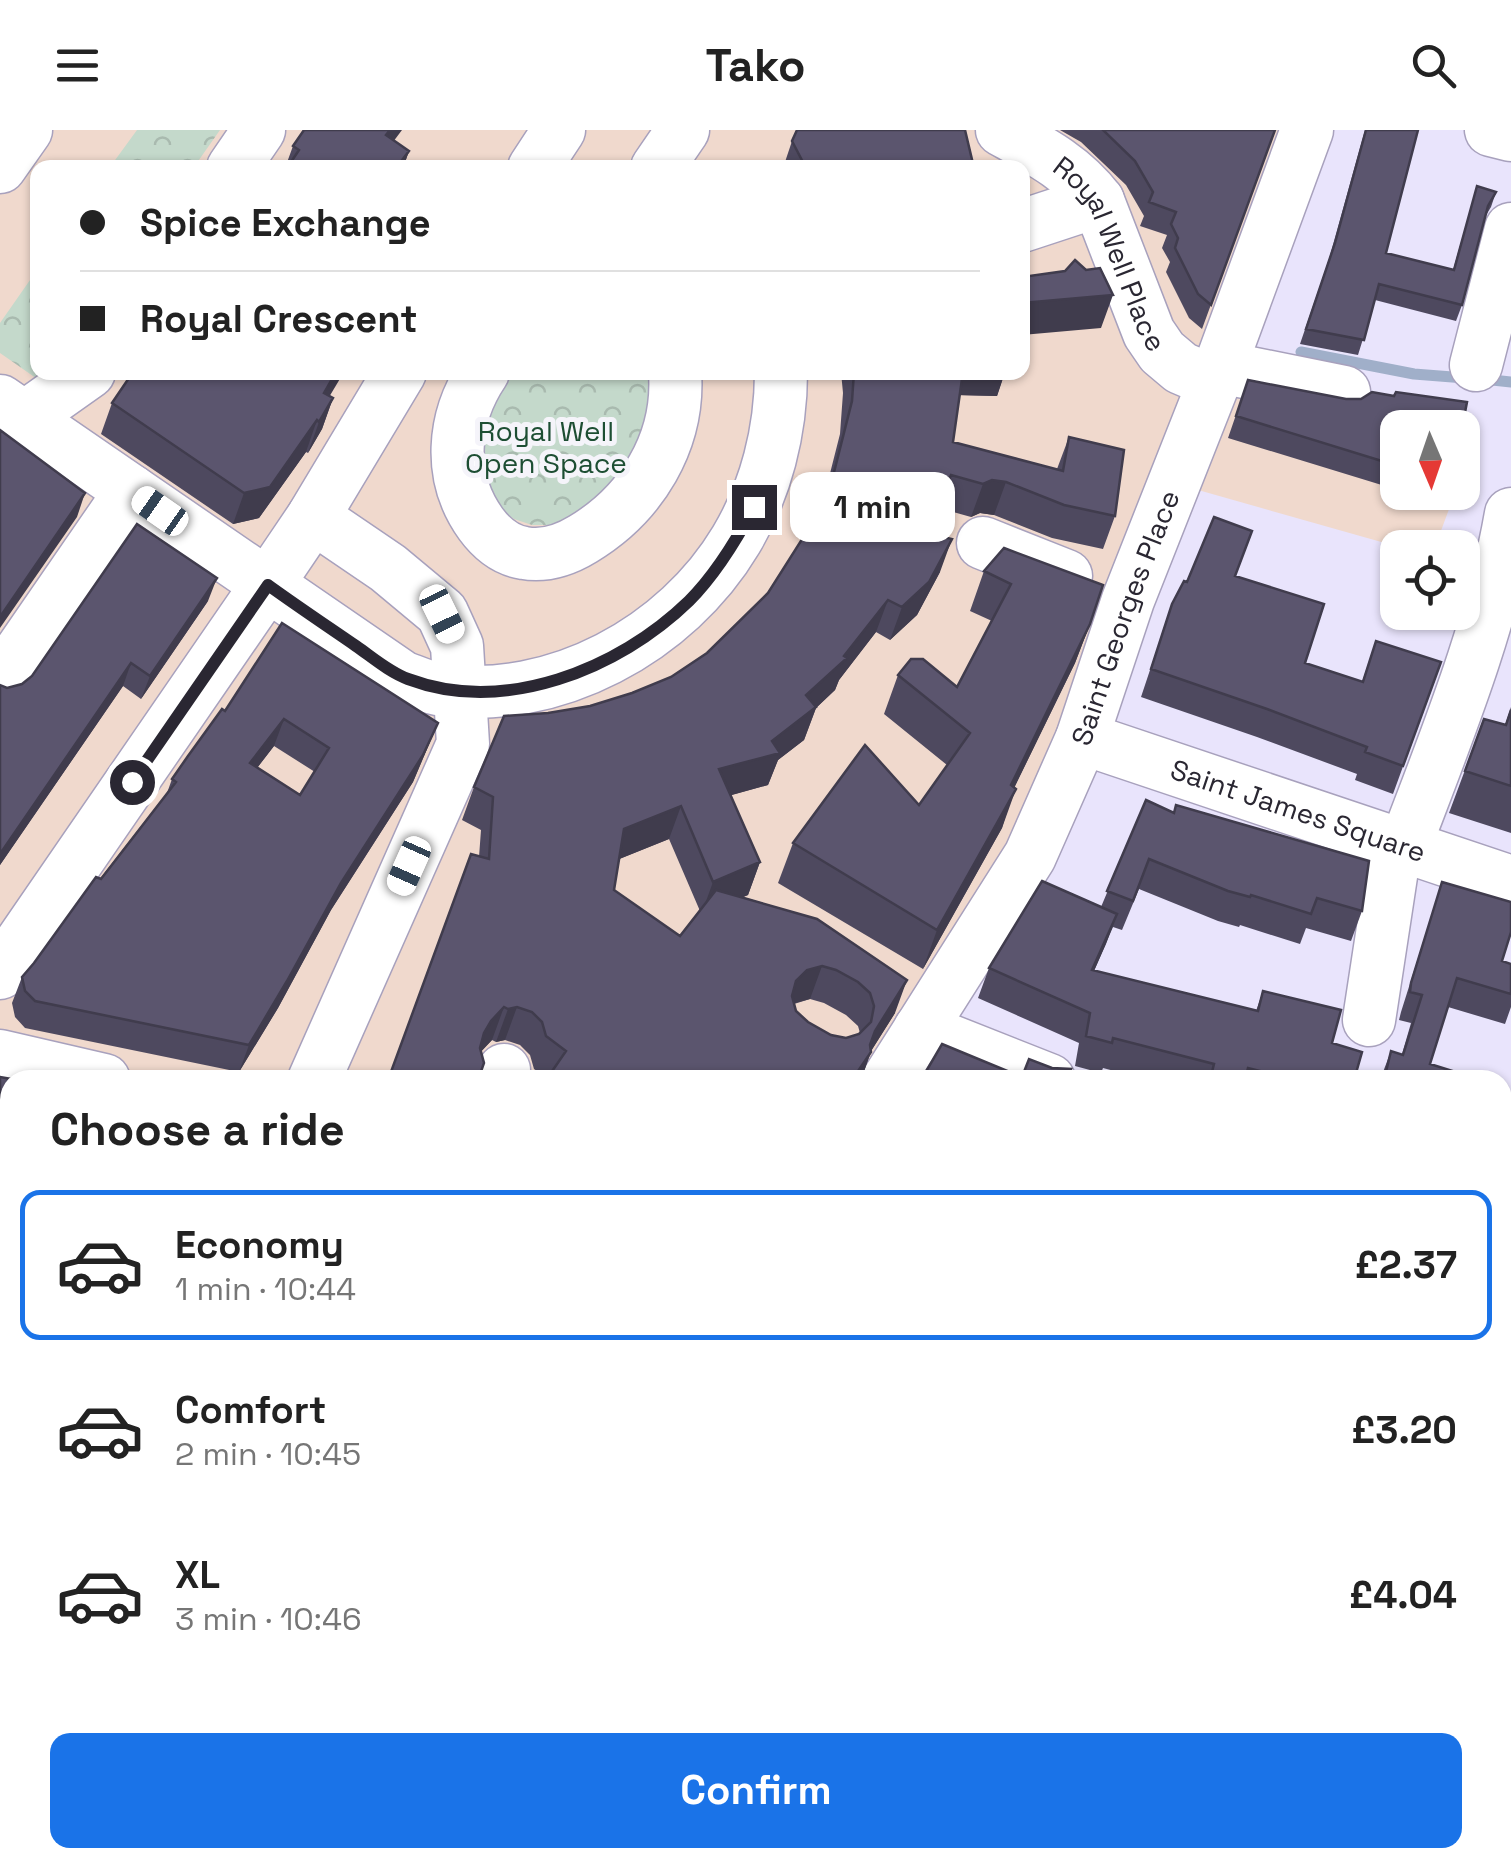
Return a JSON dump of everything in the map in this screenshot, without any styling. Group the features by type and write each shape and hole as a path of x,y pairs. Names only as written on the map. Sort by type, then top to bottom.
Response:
{"street":[{"path":"0,168 26,130"},
{"path":"238,160 259,130"},
{"path":"539,160 559,130"},
{"path":"662,160 683,130"},
{"name":"Royal Well Place","path":"1002,130 1056,160 1098,201 1148,333 1181,368 1344,392"},
{"name":"Saint Georges Place","path":"887,1070 920,1030 1030,856 1082,738 1128,600 1308,130"},
{"path":"1491,130 1511,135"},
{"path":"1030,223 1098,201"},
{"path":"1476,365 1509,245"},
{"path":"73,380 12,410 402,677 435,688 486,692 561,678 596,665 630,647 689,600 736,541 754,507 776,434 780,380"},
{"path":"0,973 268,585 395,380"},
{"path":"479,380 464,406 457,441 465,496 496,542 513,550 542,554 560,551 602,527 644,484 668,434 675,380"},
{"path":"0,681 131,491"},
{"path":"1369,1020 1400,845 1467,682 1503,560 1511,514"},
{"path":"312,517 388,568 442,614 457,646 463,744 318,1070"},
{"path":"983,543 1128,600"},
{"name":"Saint James Square","path":"1082,738 1511,882"},
{"path":"920,1030 1023,1070"},
{"path":"0,1056 61,1070"}],"shaded area":[{"path":"0,130 1331,130 1240,359 1422,410 1380,410 1380,510 1449,510 1441,530 1380,530 1380,542 1191,488 904,1070 0,1070"}],"green space":[{"path":"137,130 220,130 199,160 115,160"},
{"path":"30,280 30,374 0,353 0,323"},
{"name":"Royal Well Open Space","path":"496,380 652,380 648,425 613,488 565,523 532,525 514,519 486,495 476,411"}],"building":[{"path":"304,130 390,130 386,135 409,151 402,160 292,160 299,150 293,146"},
{"path":"797,130 965,130 972,160 802,160 792,141"},
{"path":"1103,130 1275,130 1211,305 1198,294 1175,248 1178,238 1171,224 1176,212 1149,202 1153,192 1135,161"},
{"path":"1366,130 1418,130 1386,253 1454,270 1477,186 1496,192 1488,206 1462,305 1379,284 1364,340 1306,329"},
{"path":"1075,260 1086,270 1100,268 1113,295 1030,302 1030,276 1065,271"},
{"path":"128,380 331,380 324,393 333,398 270,487 244,493 112,403"},
{"path":"853,380 962,380 953,442 1063,471 1069,437 1124,450 1115,516 1064,505 1006,482 992,480 983,484 951,475 926,533 952,539 929,582 902,607 888,600 844,656 847,658 806,695 816,707 772,741 780,753 719,769 760,862 713,882 681,806 624,829 614,890 680,936 716,890 817,919 907,980 875,1031 871,1052 859,1070 553,1070 566,1051 546,1036 542,1022 532,1012 504,1007 484,1033 482,1070 392,1070 471,854 489,859 493,797 474,787 504,716 590,706 632,693 671,677 707,653 768,593 813,522 831,484 852,401","holes":["822,966 858,982 870,993 874,1006 871,1022 859,1034 846,1038 831,1035 796,1011 792,996 796,981 807,970"]},
{"path":"1248,380 1346,399 1361,399 1372,392 1394,396 1396,392 1467,402 1465,410 1380,410 1380,460 1236,416"},
{"path":"0,430 85,493 0,617"},
{"path":"1214,517 1252,531 1235,576 1324,604 1305,663 1363,682 1376,641 1441,662 1403,766 1365,752 1367,747 1151,669 1172,604 1184,581 1187,582"},
{"path":"137,524 217,578 150,676 131,663 0,854 0,685 7,688 22,684 32,676"},
{"path":"1004,548 1103,585 1090,624 1011,785 1016,789 937,930 793,843 865,745 919,805 970,733 898,675 911,659 923,659 957,687 1011,584 984,571"},
{"path":"282,623 438,723 423,755 341,883 249,1045 35,1001 25,991 22,977 96,877 101,879 176,782 172,779 222,709 225,711","holes":["284,719 329,748 300,795 250,763"]},
{"path":"1511,710 1511,786 1465,771 1484,719 1506,725"},
{"path":"1146,800 1174,813 1176,805 1369,861 1362,911 1317,898 1311,914 1228,891 1149,859 1133,901 1107,891"},
{"path":"1042,881 1117,914 1092,970 1258,1011 1263,991 1341,1010 1332,1043 1362,1052 1357,1070 1212,1070 1214,1064 1113,1038 1112,1043 1086,1036 1090,1013 989,968"},
{"path":"1442,882 1511,902 1511,932 1502,961 1511,964 1511,994 1457,978 1430,1064 1449,1070 1386,1070 1391,1051 1403,1055 1422,995 1410,992"},
{"path":"942,1044 1005,1070 927,1070"},
{"path":"1029,1059 1052,1068 1071,1069 1025,1070"}],"waterway":[{"path":"1301,352 1414,374 1465,378"},
{"path":"1483,379 1511,382"}],"route":[{"path":"132,782 268,585 402,677 460,691 524,687 596,665 661,625 714,572 754,507"}]}
